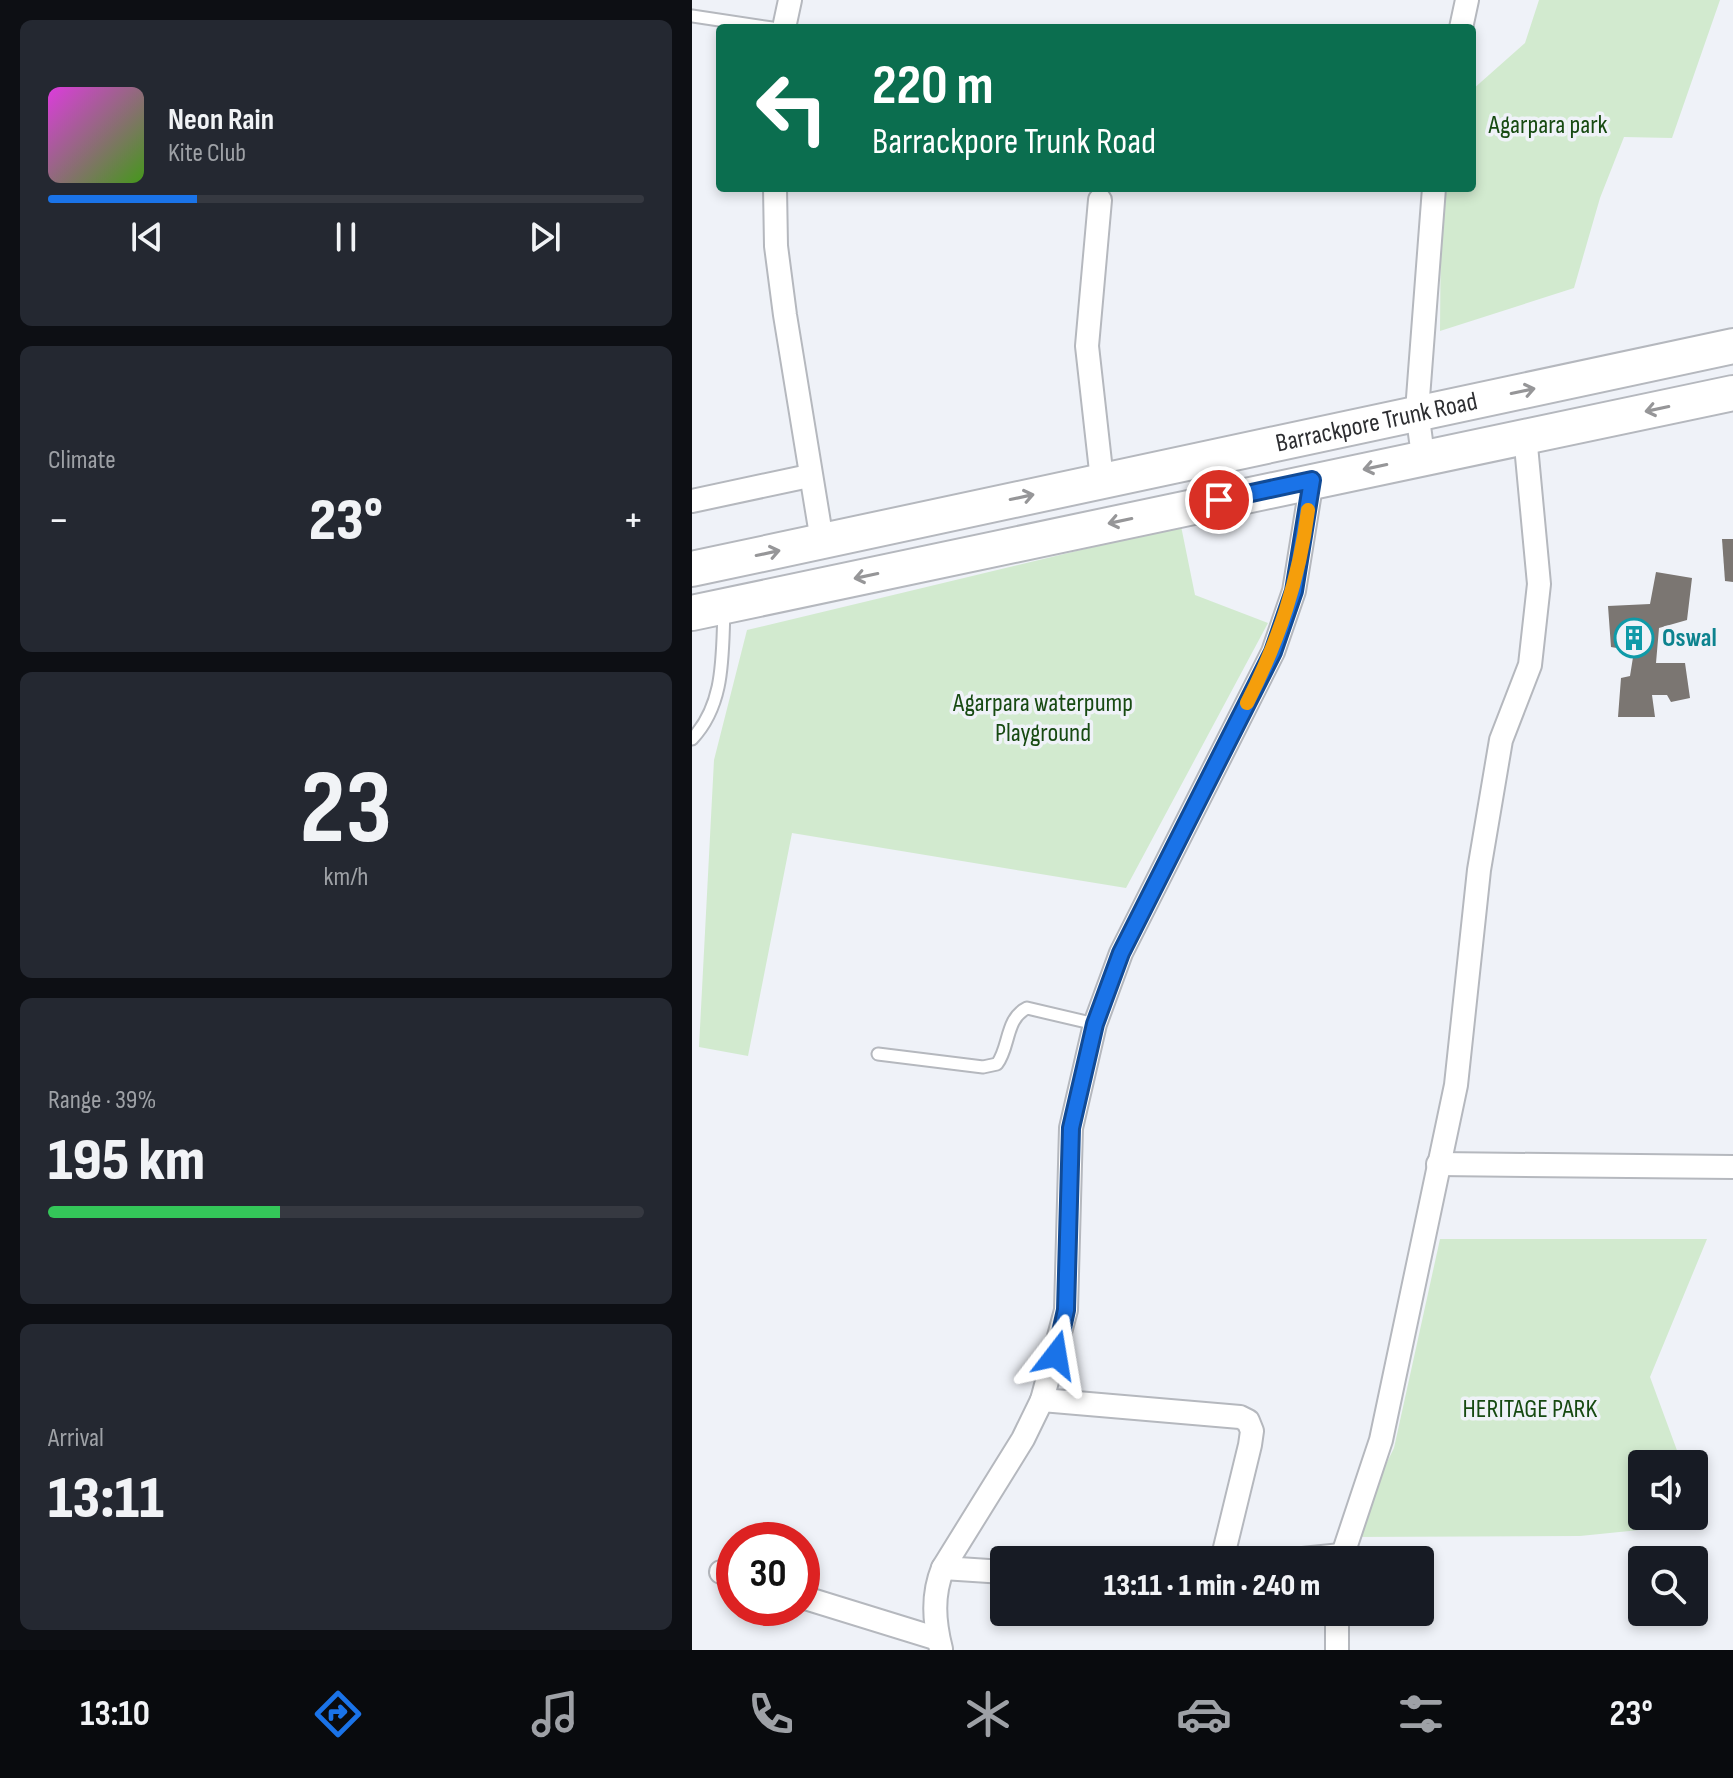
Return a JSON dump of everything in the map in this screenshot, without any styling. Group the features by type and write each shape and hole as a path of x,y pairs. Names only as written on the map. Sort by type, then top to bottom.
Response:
{"main road":[{"name":"Barrackpore Trunk Road","path":"692,569 1417,411 1733,346"},
{"name":"Barrackpore Trunk Road","path":"708,610 1423,456 1733,393"}],"street":[{"path":"785,24 790,0"},
{"path":"1462,24 1467,0"},
{"path":"775,192 776,246 809,476 822,541"},
{"path":"1423,456 1417,411 1434,192"},
{"path":"1100,200 1087,346 1102,480"},
{"path":"1345,1546 1381,1440 1456,1085 1479,870 1501,740 1530,665 1539,584 1525,435"},
{"path":"692,501 809,476"},
{"path":"820,1603 940,1644 935,1599 943,1568 1023,1439 1042,1400 1066,1310 1071,1128 1095,1024 1121,953 1273,652 1294,591 1312,480"},
{"path":"1438,1164 1733,1167"},
{"path":"1042,1400 1240,1417 1248,1421 1252,1431 1250,1445 1225,1546"},
{"path":"943,1568 990,1571"},
{"path":"1337,1626 1337,1650"}],"lane":[{"path":"692,16 745,24"},
{"path":"692,739 704,726 720,685 708,610"},
{"path":"878,1054 983,1067 997,1064 1003,1056 1012,1022 1017,1013 1027,1008 1095,1024"}],"green space":[{"name":"Agarpara park","path":"1539,0 1720,0 1672,138 1624,137 1600,198 1574,288 1440,331 1441,215 1444,192 1476,192 1476,86 1525,43"},
{"name":"Agarpara waterpump Playground","path":"1181,526 1195,595 1268,623 1126,888 792,833 748,1056 699,1047 714,760 747,630"},
{"name":"HERITAGE PARK","path":"1440,1239 1707,1239 1650,1377 1677,1450 1628,1450 1628,1530 1639,1530 1580,1536 1350,1537 1394,1448"}],"building":[{"name":"Oswal","path":"1722,539 1733,539 1733,582 1725,581"},
{"name":"Oswal","path":"1656,572 1692,578 1687,620 1659,628 1656,663 1685,663 1690,698 1671,702 1667,695 1652,695 1655,717 1618,717 1621,678 1630,676 1634,651 1611,647 1608,606 1650,604"}],"slow traffic":[{"path":"1247,703 1273,652 1294,591 1308,510"}],"place":[{"name":"Oswal","path":"1634,638"}],"route":[{"path":"1056,1355 1066,1310 1071,1128 1095,1024 1121,953 1273,652 1294,591 1303,551 1312,480 1219,500"}]}
